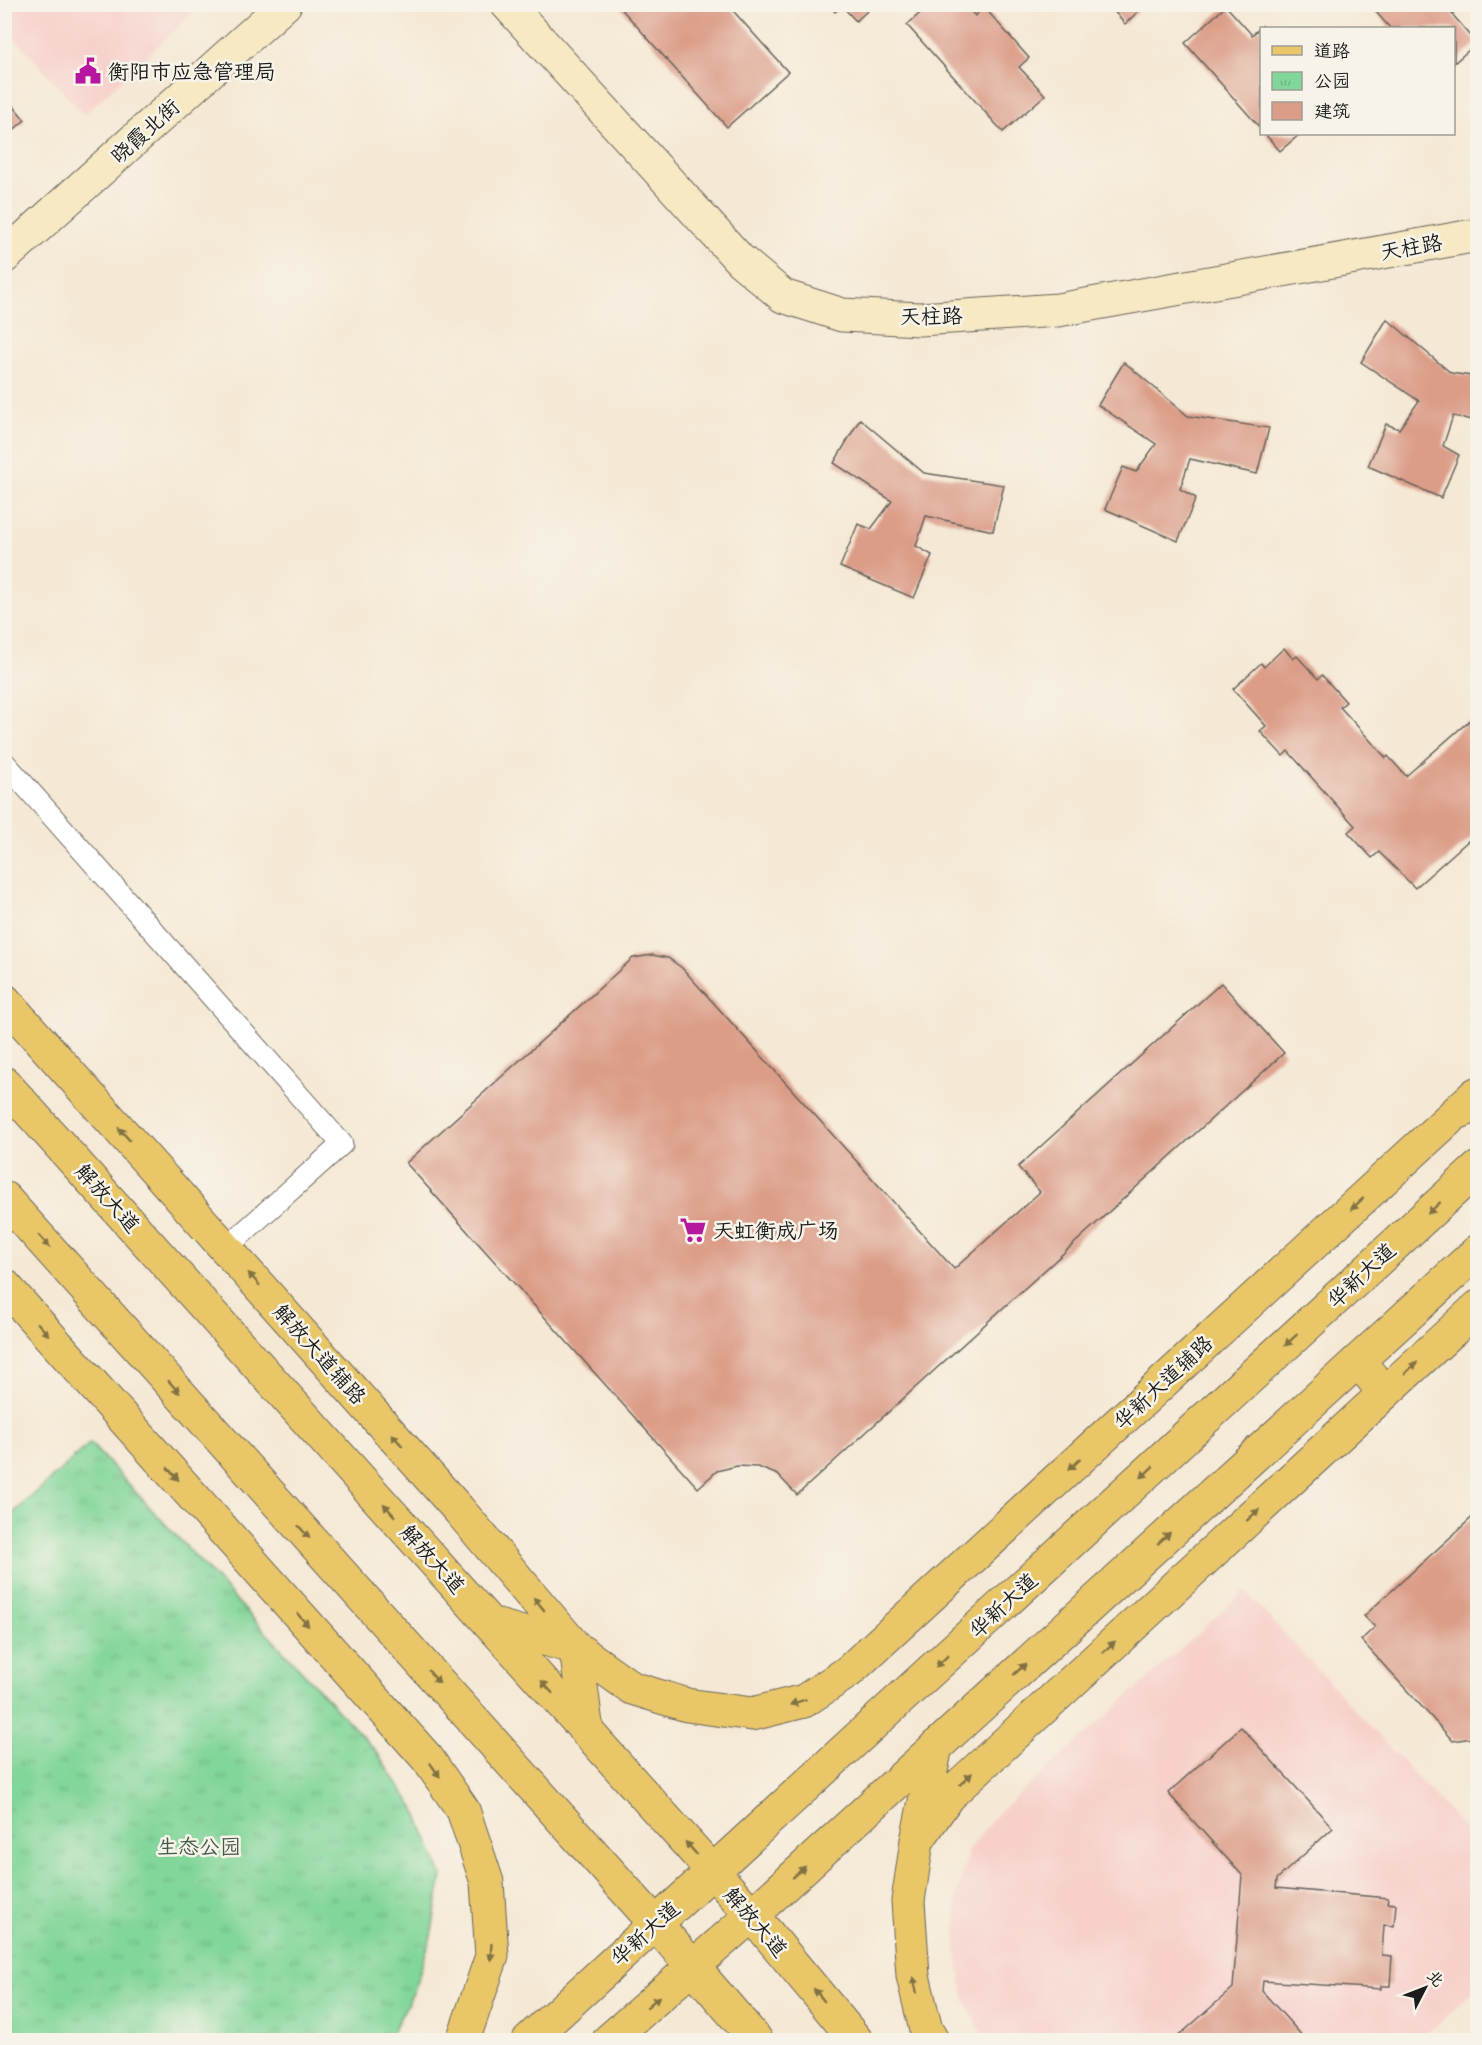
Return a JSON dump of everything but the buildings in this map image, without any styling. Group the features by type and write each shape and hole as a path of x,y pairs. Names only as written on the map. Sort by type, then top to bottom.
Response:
{"main road":[{"name":"解放大道辅路","path":"4,1000 459,1510 576,1648"},
{"name":"解放大道","path":"4,1083 752,1915 856,2040"},
{"name":"华新大道辅路","path":"576,1648 632,1688 687,1705 752,1714 804,1701 848,1672 1470,1104"},
{"name":"华新大道","path":"529,2040 1478,1168"},
{"path":"4,1198 656,1924 756,2040"},
{"path":"609,2040 752,1915 1478,1251"},
{"path":"4,1285 427,1758 463,1810 487,1881 492,1956 468,2028 444,2040"},
{"path":"917,1841 948,1796 1478,1307"},
{"path":"1358,1361 1385,1393"},
{"path":"491,1624 576,1648 587,1732"},
{"path":"932,2040 926,2030 913,1976 908,1901 917,1841 936,1746"}],"street":[{"name":"晓霞北街","path":"4,257 285,4"},
{"name":"天柱路","path":"507,4 740,260 783,296 842,315 920,319 1058,310 1478,235"}],"lane":[{"path":"4,762 342,1144 226,1248"}],"shaded area":[{"name":"衡阳市应急管理局","path":"4,5 202,5 84,115 5,27"},
{"path":"1245,1591 1477,1842 1477,1989 1419,2040 985,2040 964,1998 956,1949 956,1899 968,1851 995,1816"}],"green space":[{"name":"生态公园","path":"90,1443 376,1751 416,1811 442,1875 431,1936 414,1991 393,2031 383,2040 5,2040 5,1521"}],"place":[{"name":"衡阳市应急管理局","path":"88,71"},
{"name":"天虹衡成广场","path":"693,1230"}]}
